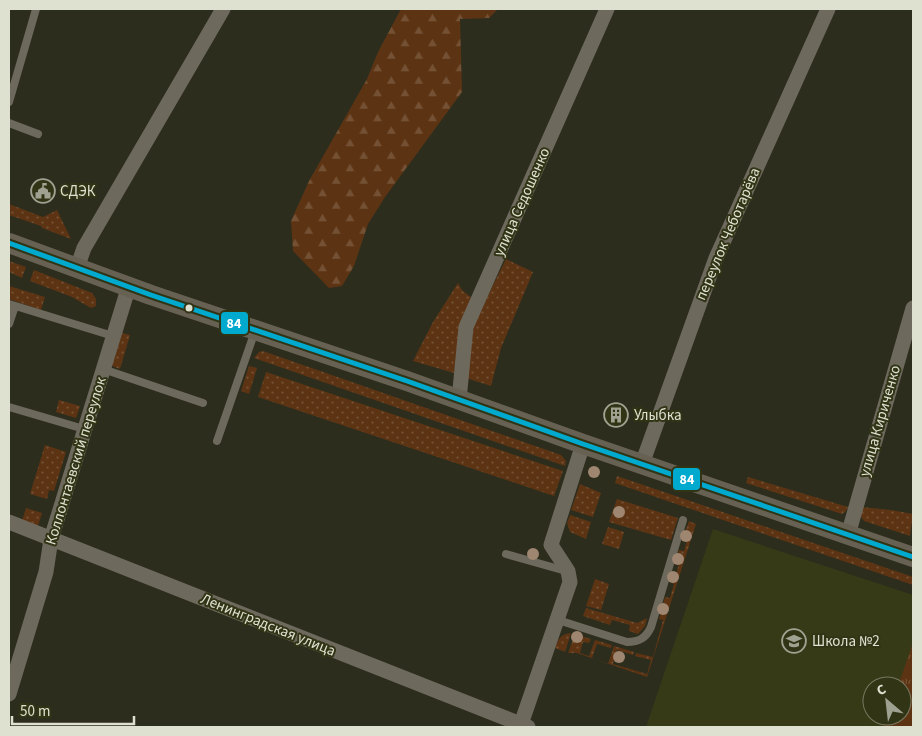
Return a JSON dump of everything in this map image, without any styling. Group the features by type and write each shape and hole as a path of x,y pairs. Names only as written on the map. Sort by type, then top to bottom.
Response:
{"main road":[{"path":"9,243 583,444 913,557"}],"street":[{"path":"77,268 84,248 223,9"},
{"name":"улица Седошенко","path":"459,400 466,327 607,9"},
{"name":"переулок Чеботарёва","path":"642,464 716,258 828,9"},
{"name":"Коллонтаевский переулок","path":"9,694 46,572 51,538 129,286"},
{"name":"улица Кириченко","path":"848,535 913,308"},
{"path":"523,727 547,646 558,620 570,582 568,571 551,545 583,444"},
{"name":"Ленинградская улица","path":"9,522 523,727"}],"lane":[{"path":"9,102 36,9"},
{"path":"9,123 38,134"},
{"path":"9,324 12,305 114,336"},
{"path":"217,441 255,330"},
{"path":"104,369 203,403"},
{"path":"9,407 84,429"},
{"path":"558,620 628,642 645,637 651,627 683,520"},
{"path":"506,554 568,571"}],"shaded area":[{"name":"Школа №2","path":"713,529 913,595 913,727 646,727"}],"green space":[{"path":"401,9 498,9 489,18 460,19 462,92 385,197 368,224 354,266 342,286 329,288 293,251 291,221 309,181 367,79 378,52"},
{"path":"9,204 43,217 57,210 71,239 9,215"},
{"path":"506,259 533,272 501,348 491,386 466,378 472,328"},
{"path":"9,261 26,267 22,278 9,272"},
{"path":"34,270 92,293 96,299 96,306 91,308 72,297 30,281"},
{"path":"458,283 462,290 473,299 454,373 413,361 433,322"},
{"path":"9,286 45,297 41,310 9,299"},
{"path":"122,333 130,335 120,369 112,366"},
{"path":"263,351 561,455 566,461 565,466 254,358 259,352"},
{"path":"249,366 257,368 249,394 241,391"},
{"path":"266,372 563,471 554,496 258,397"},
{"path":"59,400 80,406 76,418 56,412"},
{"path":"45,445 66,452 54,491 49,490 47,499 30,494"},
{"path":"617,476 913,577 913,585 615,483"},
{"path":"748,477 848,507 842,514 746,483"},
{"path":"580,484 601,493 593,517 571,510"},
{"path":"617,499 678,518 671,540 609,522"},
{"path":"861,507 913,514 910,536 864,521 859,514"},
{"path":"26,508 42,513 38,526 22,521"},
{"path":"570,515 591,522 586,539 570,532 567,523"},
{"path":"689,521 696,524 647,677 608,664 614,646 634,652 633,655 617,650 613,664 647,674 651,660 635,656 636,653 653,657 663,620 659,619 665,597 670,598 674,584 670,582 672,574 676,575 679,563 676,562 679,550 684,551 687,540 683,538"},
{"path":"608,527 624,532 619,549 602,544"},
{"path":"595,579 609,584 601,610 586,606"},
{"path":"586,608 637,623 647,618 645,626 638,634 629,631 630,625 612,620 610,625 583,616"},
{"path":"571,633 565,652 555,648 560,638 565,634"},
{"path":"575,634 591,639 589,643 583,642 580,653 589,656 595,640 612,645 611,648 597,644 592,658 596,660 577,653 568,653"},
{"path":"913,643 913,727 883,727 912,726 912,676 901,676"}],"transit line":[{"name":"84","path":"9,243 151,295 407,381 583,444 913,557"}],"place":[{"name":"СДЭК","path":"43,191"},
{"name":"Улыбка","path":"616,415"},
{"name":"Школа №2","path":"794,641"}]}
